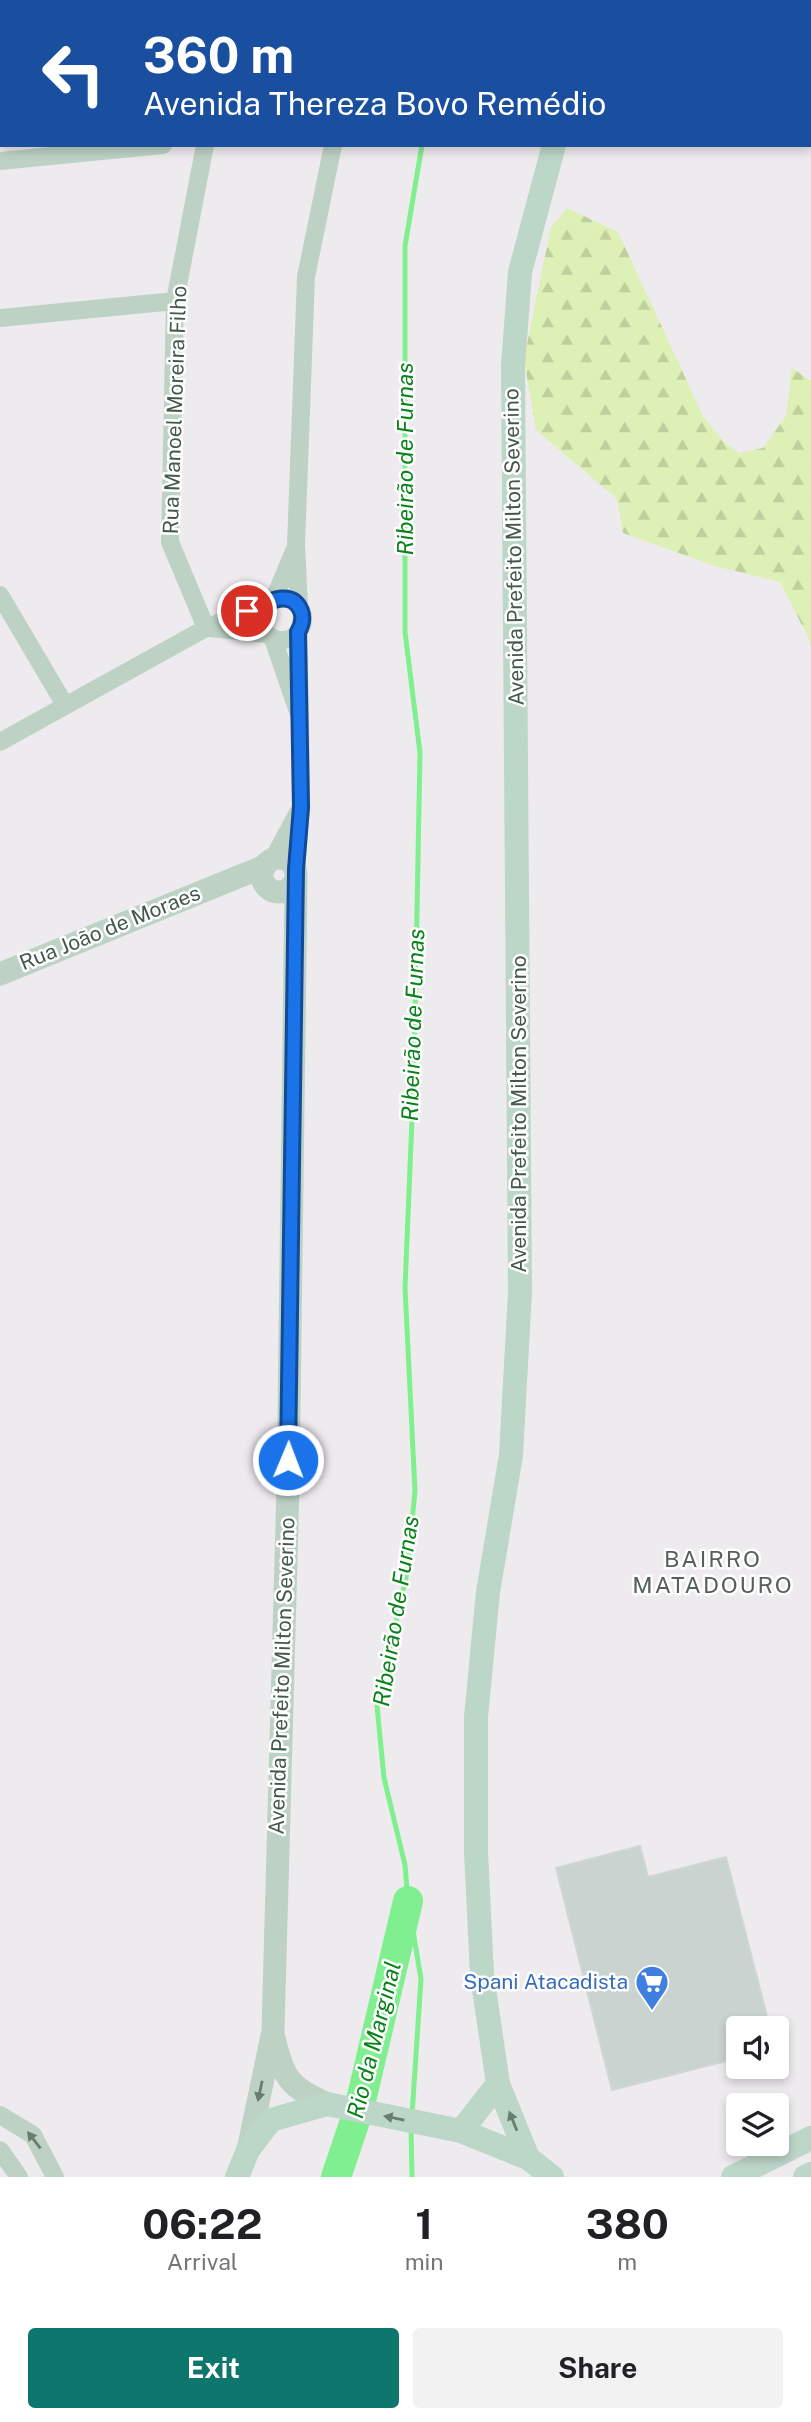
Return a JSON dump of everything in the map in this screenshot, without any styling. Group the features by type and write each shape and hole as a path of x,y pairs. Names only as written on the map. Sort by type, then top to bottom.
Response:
{"main road":[{"name":"Avenida Prefeito Milton Severino","path":"528,2158 498,2084 482,1975 476,1851 476,1717 488,1592 511,1455 520,1293 512,380 520,272 553,147"},
{"path":"461,2131 498,2084"},
{"path":"237,2177 248,2150 271,2120 327,2104 461,2131 528,2158 552,2177"},
{"path":"733,2177 811,2138"},
{"path":"805,2177 811,2174"}],"street":[{"path":"0,161 143,147"},
{"name":"Rua Manoel Moreira Filho","path":"205,147 174,301 170,542 206,628"},
{"name":"Avenida Prefeito Milton Severino","path":"273,2031 288,1487 296,875 301,807 298,632 303,619 299,606 296,545 306,277 333,147"},
{"path":"0,318 174,301"},
{"name":"Avenida Prefeito Milton Severino","path":"296,545 271,601 261,615 262,626 270,637 300,717"},
{"path":"0,595 65,705"},
{"path":"0,742 206,628 271,601 288,598 299,606"},
{"path":"206,628 287,640 298,632"},
{"name":"Avenida Prefeito Milton Severino","path":"296,944 269,875 301,807"},
{"path":"284,858 296,875 283,892 269,875 284,858"},
{"name":"Rua João de Moraes","path":"0,974 220,883 269,875"},
{"path":"273,2031 280,2062 295,2088 327,2104"},
{"path":"248,2150 273,2031"},
{"path":"0,2115 33,2135 55,2177"},
{"path":"0,2150 19,2177"}],"green space":[{"path":"567,208 618,232 703,416 724,442 739,453 763,448 786,416 792,368 811,381 811,649 809,639 780,582 715,566 623,533 617,499 536,430 524,359 551,227"}],"building":[{"path":"640,1846 648,1877 726,1857 767,2016 726,2016 726,2061 612,2090 556,1868"}],"waterway":[{"name":"Ribeirão de Furnas","path":"412,2115 421,1979 405,1865 384,1778 377,1706 407,1573 415,1491 405,1288 414,1071 420,753 405,632 405,246 422,147"},
{"name":"Rio da Marginal","path":"336,2177 359,2109 408,1901"},
{"path":"411,2128 412,2177"}],"place":[{"name":"Spani Atacadista","path":"652,2012"}],"district":[{"name":"BAIRRO MATADOURO","path":"713,1572"}],"route":[{"path":"247,611 274,599 288,598 299,606 303,619 298,632 301,807 296,869 288,1460"}]}
